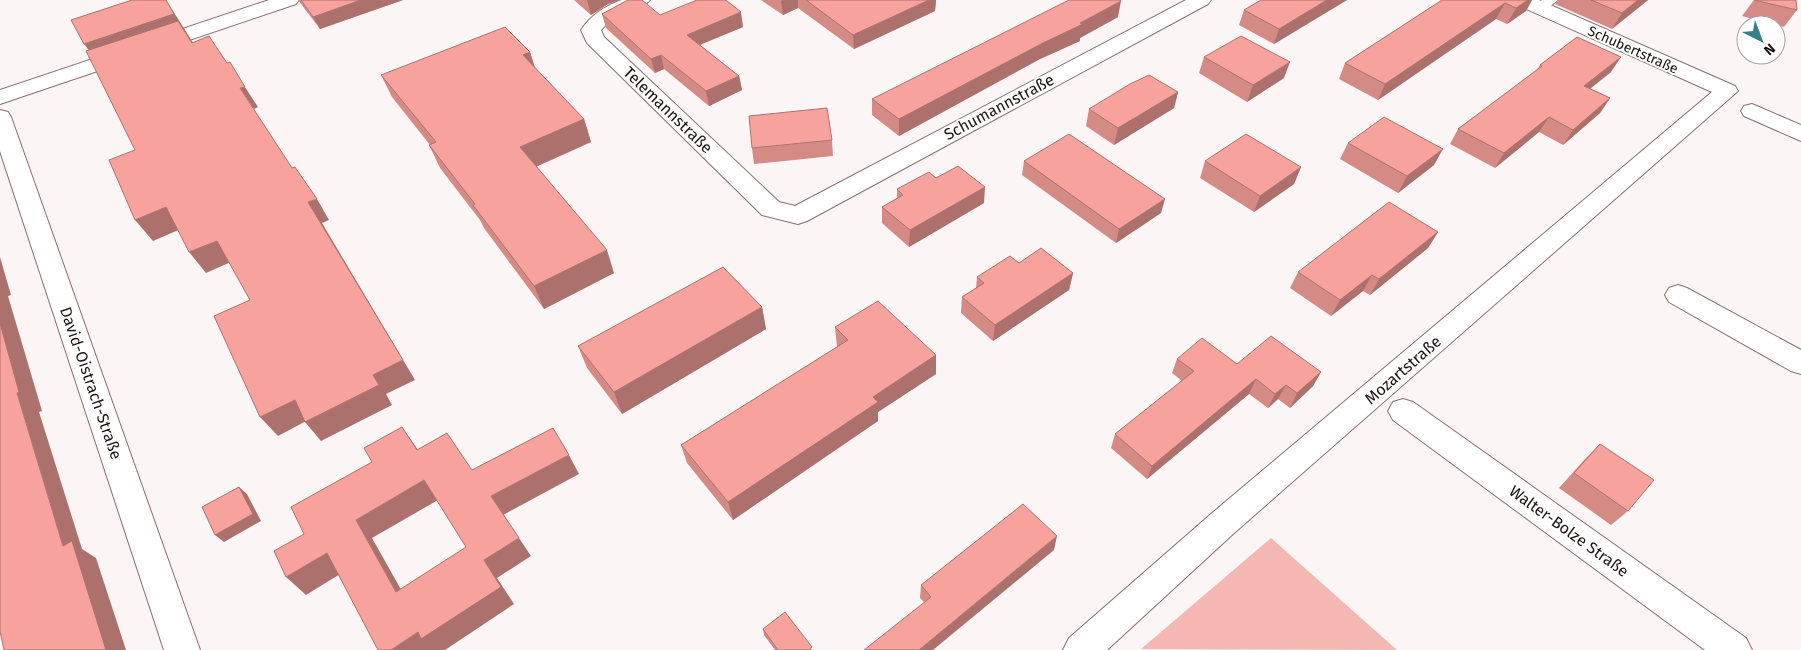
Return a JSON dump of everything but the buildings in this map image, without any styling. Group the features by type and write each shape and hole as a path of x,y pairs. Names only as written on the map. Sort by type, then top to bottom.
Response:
{"street":[{"path":"0,97 289,0"},
{"name":"Telemannstraße","path":"640,0 608,12 597,20 591,30 594,39 770,208 798,215"},
{"name":"Schumannstraße","path":"798,215 1201,0"},
{"name":"Schubertstraße","path":"1537,3 1727,92"},
{"name":"Mozartstraße","path":"1081,650 1222,524 1727,92"},
{"path":"1752,111 1801,134"},
{"name":"David-Oistrach-Straße","path":"0,117 182,650"},
{"path":"1678,295 1801,363"},
{"name":"Walter-Bolze Straße","path":"1403,411 1734,650"}],"shaded area":[{"path":"1271,538 1397,650 1141,649"}]}
